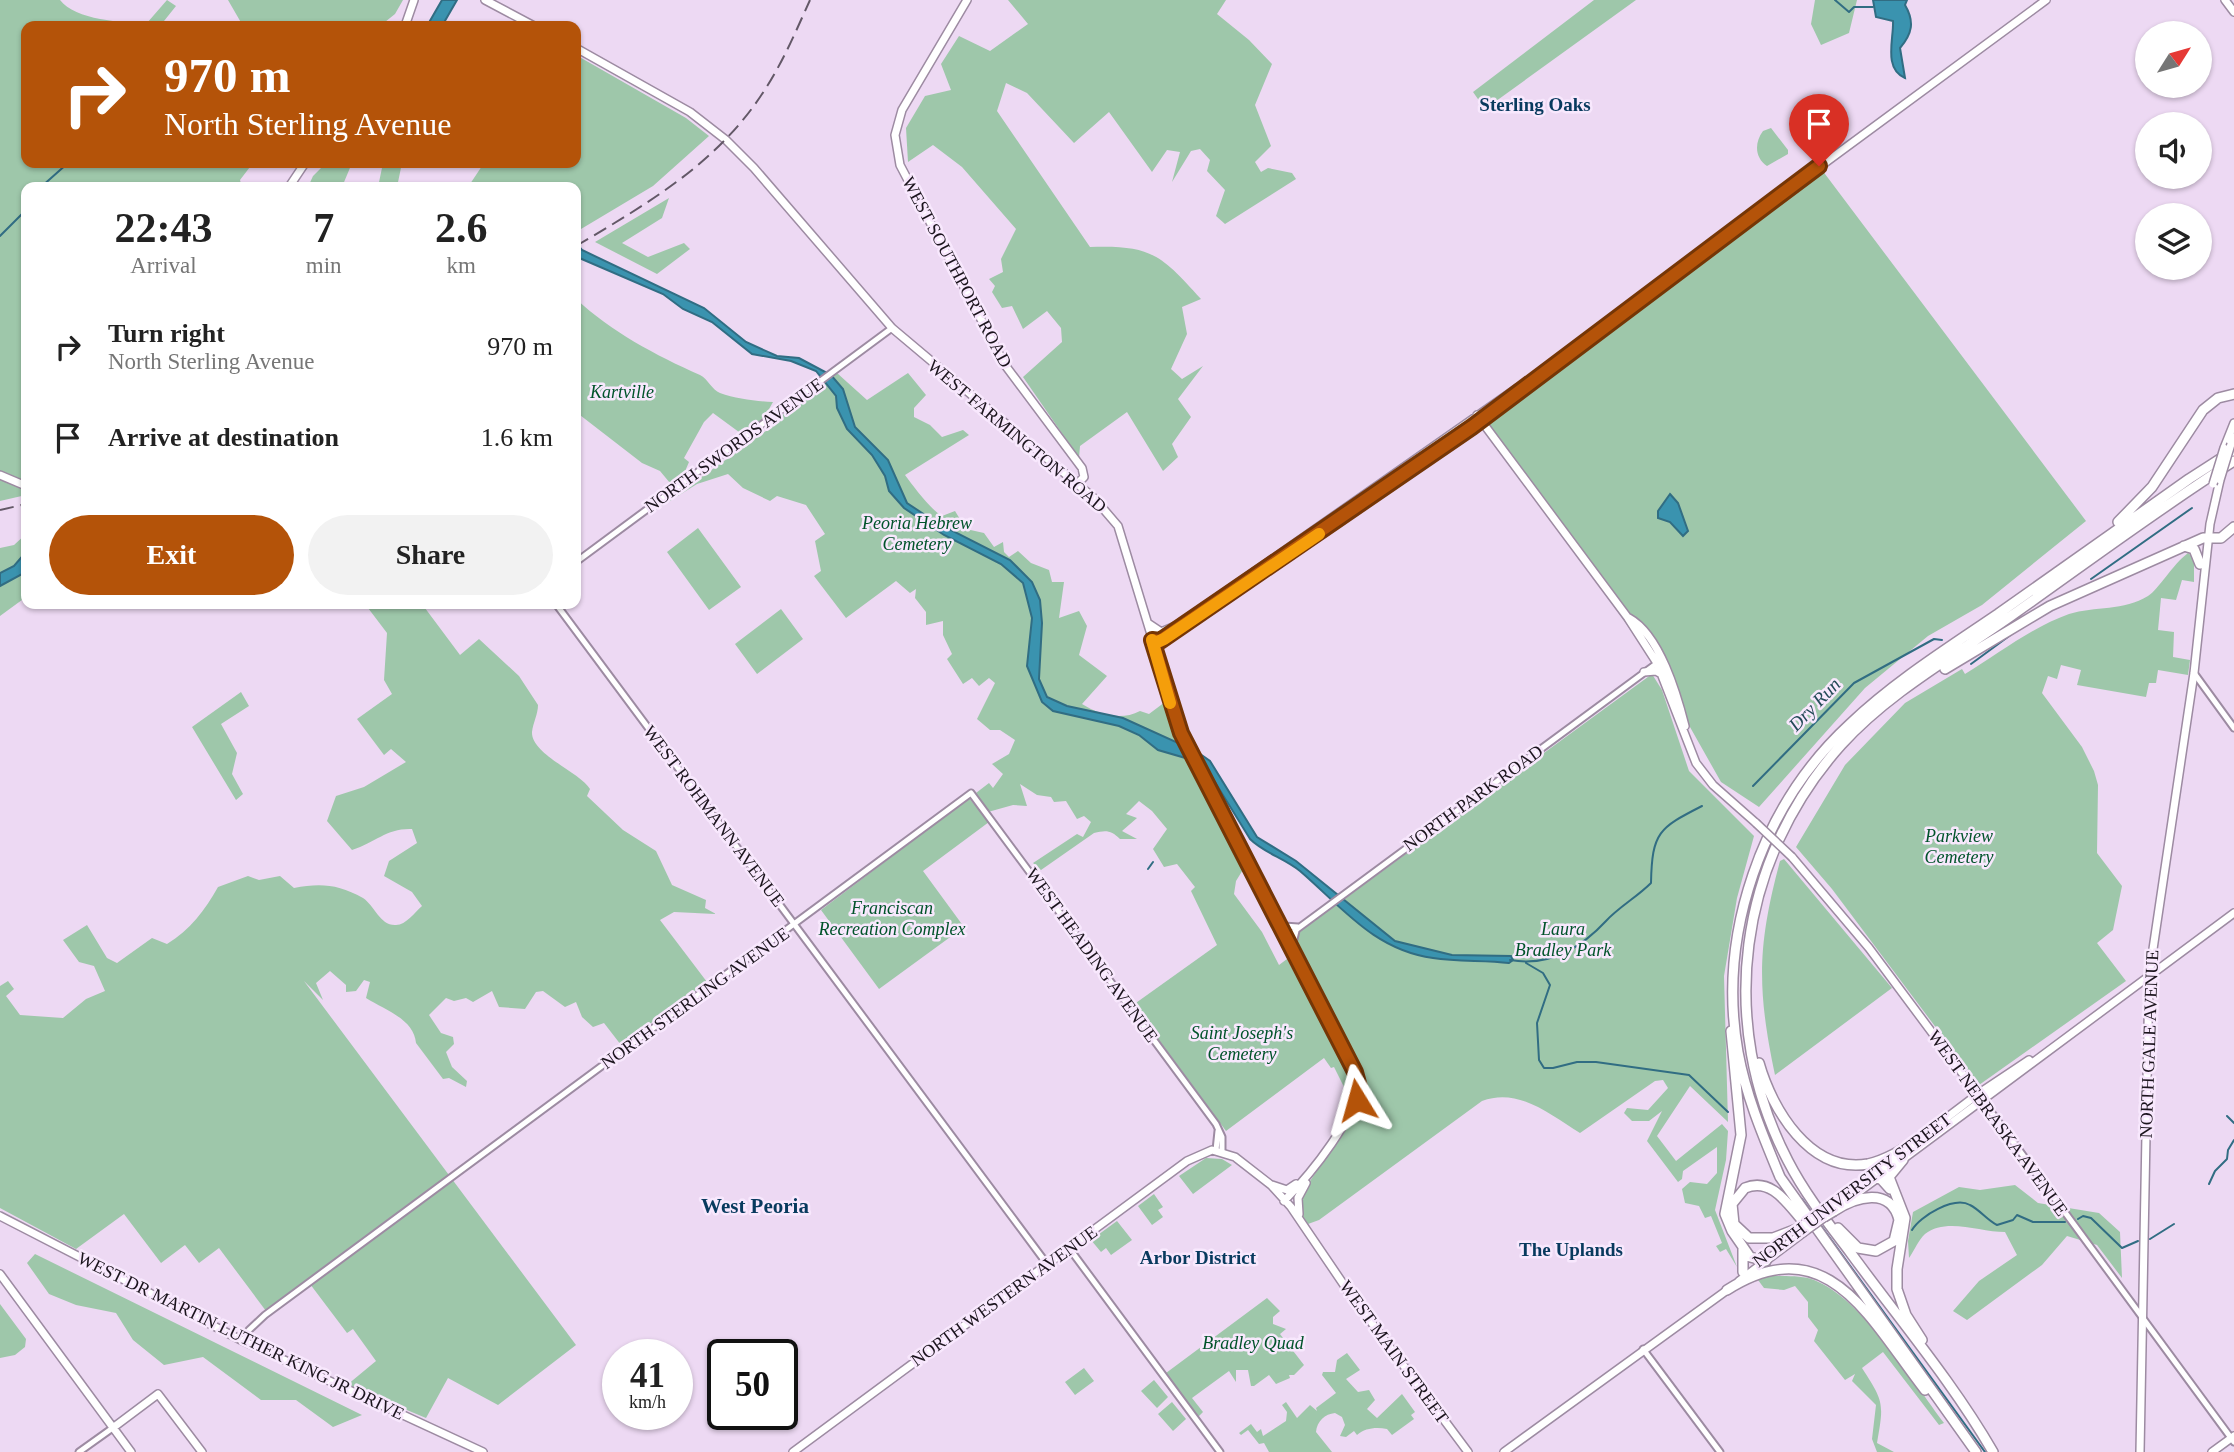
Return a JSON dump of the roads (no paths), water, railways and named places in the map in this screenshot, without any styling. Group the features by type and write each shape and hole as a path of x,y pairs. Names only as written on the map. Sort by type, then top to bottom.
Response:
{"highway":[{"path":"1984,623 2130,512 2152,487 2203,410 2218,398 2234,394"},
{"path":"1762,1261 1752,1259 1743,1248 1728,1225 1725,1211 1741,1135 1730,1010 1737,941 1749,891 1768,836 1791,796 1819,757 1849,724 1896,685 2189,479 2231,445"},
{"path":"1993,1452 1948,1384 1815,1206 1782,1150 1759,1087 1749,1038 1745,985 1754,913 1770,857 1799,801 1851,736 1872,715 2234,461"},
{"path":"2206,550 2234,527"},
{"path":"1921,679 1932,676 2050,606 2184,546 2205,538 2221,538"},
{"path":"2184,546 2194,549 2200,564"},
{"path":"1749,951 1753,1030 1760,1066 1775,1103 1800,1138 1828,1159 1857,1165 1881,1160 1921,1138"},
{"path":"1733,994 1738,1050 1747,1089 1780,1177 1975,1452"},
{"path":"1782,1150 1821,1207 1855,1246 1868,1251 1879,1250 1892,1243 1898,1232 1898,1214 1882,1199 1860,1198 1833,1210 1822,1216 1801,1230 1773,1238 1749,1238 1734,1226 1732,1204 1738,1193 1751,1186 1765,1186 1776,1191 1883,1323"},
{"path":"1903,1160 1889,1175 1905,1218 1897,1269 1898,1294 1909,1320 1941,1367 1948,1384"},
{"path":"1874,1177 1894,1192"},
{"path":"1743,1248 1744,1272"},
{"path":"1727,1290 1759,1272 1784,1267 1813,1271 1832,1282 1860,1306 1975,1452"}],"main road":[{"path":"407,21 414,0"},
{"name":"WEST SOUTHPORT ROAD","path":"967,0 902,110 895,135 900,164 1005,365 1074,460 1080,471 1077,484"},
{"path":"1152,640 1160,641 1229,596 1479,418 2046,0"},
{"path":"2225,0 2234,12"},
{"path":"488,2 524,21"},
{"name":"WEST FARMINGTON ROAD","path":"581,51 684,109 726,140 754,168 892,328 1077,484 1103,507 1118,526 1175,718 1196,764 1355,1072 1359,1090 1354,1106 1308,1175 1284,1201"},
{"path":"1152,640 1188,619 1479,418"},
{"name":"WEST NEBRASKA AVENUE","path":"1479,418 1660,661 1673,682 1698,758 1748,816"},
{"name":"NORTH GALE AVENUE","path":"2197,639 2200,564 2217,482 2231,445 2234,422"},
{"path":"0,475 21,483"},
{"name":"NORTH GALE AVENUE","path":"2140,1452 2149,976 2194,673 2205,538"},
{"path":"1144,612 1150,625 1158,632 1167,631 1188,619"},
{"name":"WEST NEBRASKA AVENUE","path":"1660,661 1663,676 1696,763 1713,785 1792,857 1869,948 1980,1097"},
{"path":"1644,673 1656,671 1663,676"},
{"name":"NORTH UNIVERSITY STREET","path":"1833,1210 1921,1138 2234,914"},
{"name":"NORTH UNIVERSITY STREET","path":"1874,1177 1903,1160 1980,1097"},
{"name":"NORTH WESTERN AVENUE","path":"793,1452 1195,1156 1219,1150"},
{"name":"WEST MAIN STREET","path":"1219,1150 1271,1185 1301,1221 1468,1452"},
{"path":"1271,1185 1287,1189 1308,1175"},
{"path":"1301,1221 1296,1204 1308,1175"},
{"name":"WEST MAIN STREET","path":"1284,1201 1287,1210 1321,1251"},
{"name":"WEST DR MARTIN LUTHER KING JR DRIVE","path":"0,1216 243,1341 483,1452"},
{"name":"NORTH UNIVERSITY STREET","path":"1684,1319 1727,1290 1801,1230"},
{"name":"NORTH UNIVERSITY STREET","path":"1504,1452 1762,1261"},
{"path":"0,1274 131,1452"},
{"path":"114,1427 158,1394 202,1452"},
{"path":"2212,1452 2233,1439"}],"street":[{"name":"NORTH SWORDS AVENUE","path":"581,558 892,328"},
{"name":"WEST ROHMANN AVENUE","path":"560,609 1046,1264"},
{"name":"NORTH PARK ROAD","path":"1285,938 1660,661"},
{"path":"2194,673 2234,728"},
{"name":"NORTH STERLING AVENUE","path":"243,1341 249,1330 265,1315 971,793"},
{"name":"WEST HEADING AVENUE","path":"971,793 1212,1118 1222,1136 1219,1150"},
{"path":"1270,908 1284,926 1301,926"},
{"path":"1301,926 1295,933 1293,943 1315,996"},
{"name":"WEST NEBRASKA AVENUE","path":"1980,1097 2233,1439"},
{"path":"1069,1248 1220,1452"},
{"path":"1643,1349 1720,1452"},
{"path":"79,1452 114,1427"}],"water":[{"path":"442,0 457,0 445,21 430,21"},
{"path":"1873,0 1907,0 1905,5 1911,28 1900,48 1905,78 1898,74 1892,60 1893,21 1876,17"},
{"path":"581,249 704,308 746,342 777,356 799,358 831,375 843,389 855,427 888,460 907,503 937,523 1010,560 1032,582 1040,600 1042,623 1039,679 1047,697 1067,706 1123,718 1196,751 1210,761 1257,837 1296,861 1395,941 1452,955 1511,956 1513,960 1509,963 1433,958 1393,946 1360,925 1300,871 1250,839 1210,774 1199,762 1158,750 1139,735 1119,726 1053,711 1042,702 1027,666 1032,618 1023,583 1001,564 944,535 904,508 889,491 885,476 872,455 847,429 837,408 836,396 816,371 791,361 752,354 712,322 683,309 663,294 581,259"},
{"path":"1670,494 1678,503 1688,531 1683,536 1670,522 1658,518 1658,511"},
{"path":"21,558 21,575 0,586 0,573 14,566"}],"waterway":[{"path":"1835,0 1849,12 1854,7 1873,7"},
{"path":"47,182 62,168"},
{"path":"0,236 21,215"},
{"name":"Dry Run","path":"2091,579 2192,508"},
{"name":"Dry Run","path":"1971,664 2016,631"},
{"name":"Dry Run","path":"1753,786 1854,683 1934,639 1942,640"},
{"name":"Dry Run","path":"1510,960 1538,961 1551,958 1586,940 1651,883 1656,842 1667,827 1702,806"},
{"path":"1148,869 1153,862"},
{"path":"1526,963 1543,973 1550,985 1537,1023 1539,1060 1544,1068 1577,1062 1596,1062 1689,1075 1728,1112"},
{"path":"2227,1116 2234,1123"},
{"path":"2209,1184 2215,1171 2227,1159 2228,1150 2234,1140"},
{"path":"1802,1199 1814,1216"},
{"path":"1912,1230 1922,1219 1955,1203 1970,1205 1997,1225 2013,1220 2017,1215 2033,1222 2065,1222"},
{"path":"2078,1219 2083,1216 2091,1218 2122,1248 2138,1241"},
{"path":"1819,1223 1985,1452"},
{"path":"2150,1239 2174,1224"}],"railway":[{"path":"581,243 679,180 725,140 746,117 771,80 810,0"},
{"path":"0,510 21,505"}],"district":[{"name":"Sterling Oaks","path":"1535,104"},
{"name":"West Peoria","path":"755,1206"},
{"name":"The Uplands","path":"1571,1249"},
{"name":"Arbor District","path":"1198,1257"}],"park label":[{"name":"Kartville","path":"622,392"},
{"name":"Peoria Hebrew Cemetery","path":"917,533"},
{"name":"Parkview Cemetery","path":"1959,846"},
{"name":"Franciscan Recreation Complex","path":"892,918"},
{"name":"Laura Bradley Park","path":"1563,939"},
{"name":"Saint Joseph's Cemetery","path":"1242,1043"},
{"name":"Bradley Quad","path":"1253,1343"}]}
